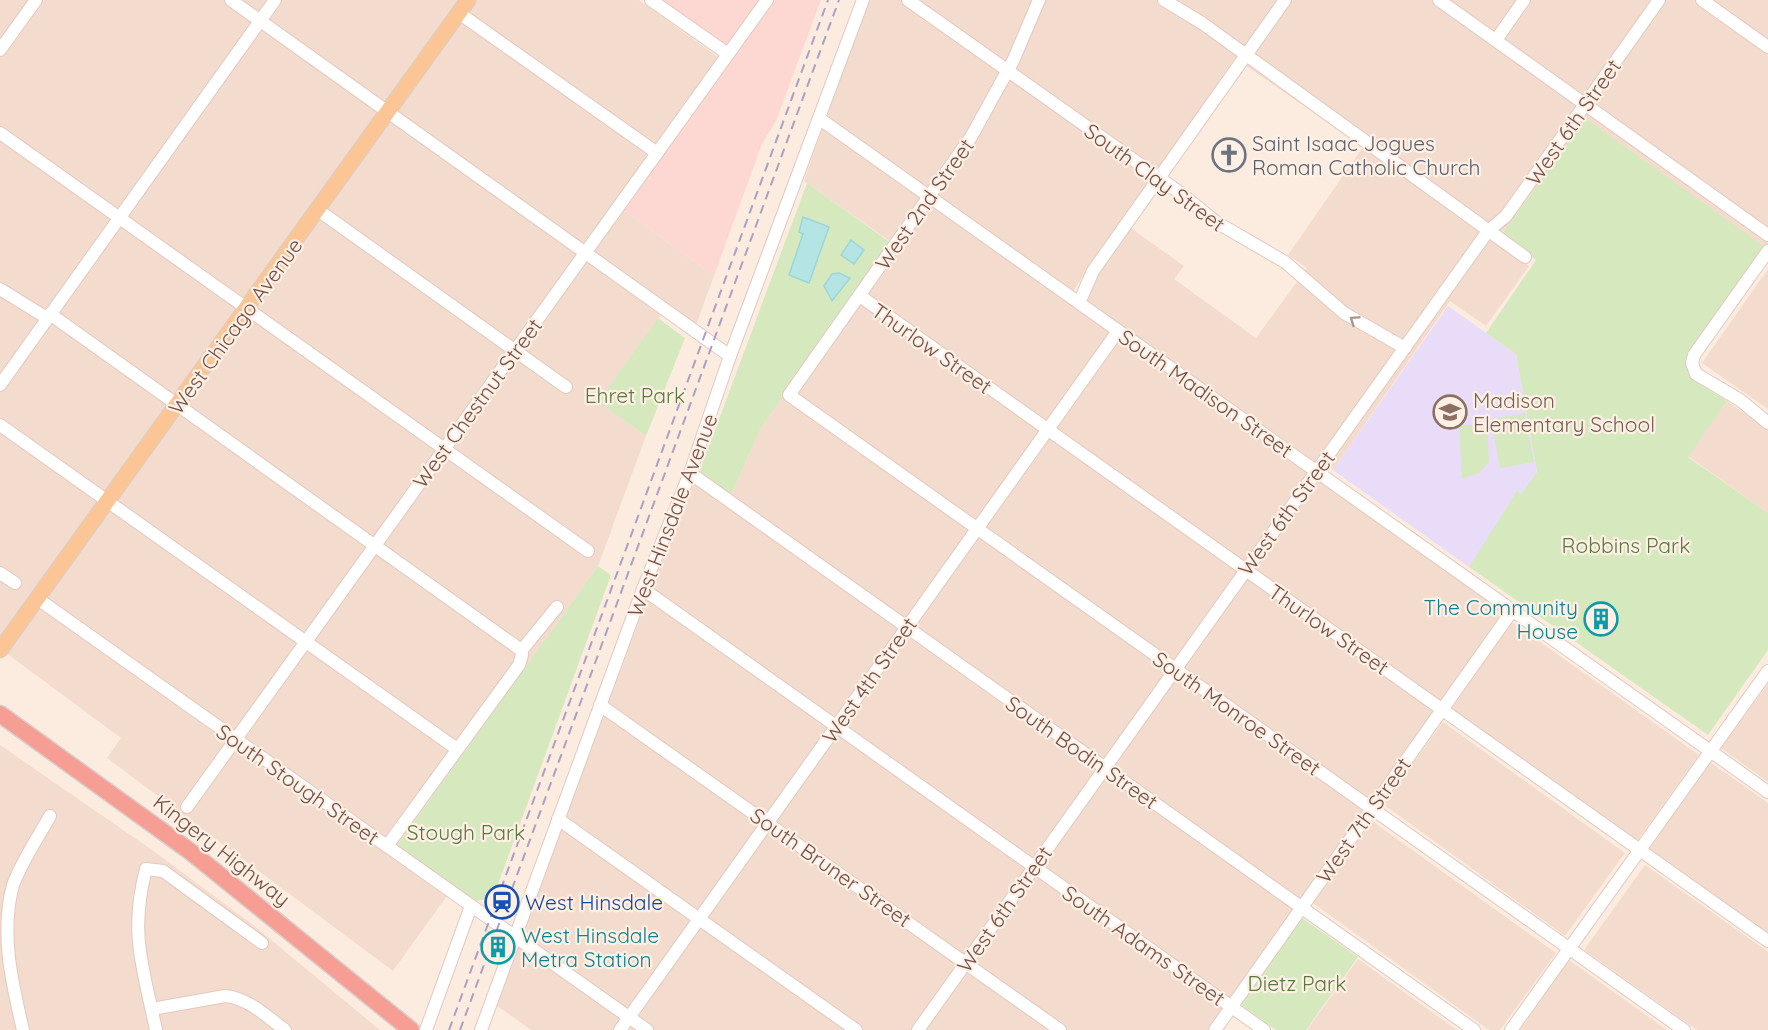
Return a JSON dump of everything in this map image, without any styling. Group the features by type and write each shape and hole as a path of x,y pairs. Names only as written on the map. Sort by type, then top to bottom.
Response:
{"highway":[{"name":"Kingery Highway","path":"0,714 181,845 402,1028"},
{"name":"Kingery Highway","path":"0,728 170,849 402,1028"}],"main road":[{"name":"West Chicago Avenue","path":"0,650 464,6"}],"street":[{"path":"0,50 36,0"},
{"path":"231,0 668,309 730,356"},
{"path":"0,384 275,0"},
{"path":"651,0 728,54"},
{"name":"West Chestnut Street","path":"187,807 767,0"},
{"name":"West Hinsdale Avenue","path":"481,1030 643,589 690,473 730,356 863,0"},
{"name":"South Clay Street","path":"908,0 1159,177 1216,222 1285,262 1344,313 1405,348"},
{"name":"West 2nd Street","path":"789,395 930,198 979,125 1008,71 1039,0"},
{"path":"1164,0 1202,23 1245,57 1525,258"},
{"path":"1079,303 1093,271 1285,0"},
{"path":"1439,0 1768,235"},
{"path":"1496,40 1524,0"},
{"name":"West 6th Street","path":"918,1030 1488,231 1506,216 1659,0"},
{"path":"1702,0 1768,47"},
{"path":"464,6 657,153"},
{"name":"South Madison Street","path":"819,119 1768,792"},
{"path":"0,133 588,550"},
{"path":"318,210 566,387"},
{"path":"1768,251 1694,355 1692,369 1702,379 1740,400 1768,423"},
{"path":"0,289 48,316 178,405 522,653"},
{"name":"Thurlow Street","path":"860,296 1768,941"},
{"name":"West 4th Street","path":"621,1030 1118,331"},
{"name":"South Monroe Street","path":"789,395 1684,1030"},
{"path":"0,425 458,749"},
{"name":"South Bodin Street","path":"690,473 1474,1030"},
{"path":"0,573 15,583"},
{"name":"South Adams Street","path":"643,589 1264,1030"},
{"name":"South Stough Street","path":"38,599 647,1030"},
{"path":"387,846 519,665 522,653 557,607"},
{"name":"West 7th Street","path":"1215,1030 1512,610"},
{"path":"1511,1030 1768,670"},
{"name":"South Bruner Street","path":"600,705 1060,1030"},
{"path":"23,1030 5,951 6,913 21,866 50,816"},
{"path":"558,819 856,1030"},
{"path":"156,1030 137,936 138,900 146,869 153,868 163,871 262,943"},
{"path":"426,1030 471,906"},
{"path":"152,1009 234,996 243,999 285,1030"}],"shaded area":[{"path":"0,0 459,0 0,641"},
{"path":"472,0 639,0 725,62 621,208 714,276 696,325 668,305 598,402 646,436 598,566 397,846 454,886 393,971 107,758 121,738 6,653"},
{"path":"659,0 760,0 725,47"},
{"path":"771,0 821,0 776,121 762,144 714,276 621,208"},
{"path":"867,0 1768,0 1768,242 1765,247 1513,222 1493,240 1529,266 1486,326 1450,301 1333,470 1310,463 1084,301 1094,276 1128,226 1184,266 1174,279 1256,338 1307,268 1288,255 1363,147 1235,58 1066,301 1111,333 614,1030 531,1030 496,1005 695,471 731,495 761,428 891,242 804,181"},
{"path":"1768,269 1768,409 1702,363"},
{"name":"Madison Elementary School","path":"1448,306 1516,354 1537,472 1469,567 1333,470"},
{"path":"1118,337 1505,613 1209,1030 625,1030"},
{"path":"1727,401 1768,430 1768,513 1688,456"},
{"path":"1512,622 1699,755 1637,841 1451,709"},
{"path":"1768,684 1768,782 1721,748"},
{"path":"1443,722 1625,853 1565,936 1383,804"},
{"path":"0,745 155,852 253,925 380,1030 0,1030"},
{"path":"1710,762 1768,803 1768,934 1649,849"},
{"path":"1372,821 1556,953 1500,1030 1489,1030 1313,903"},
{"path":"1645,865 1768,952 1768,1030 1697,1030 1584,950"},
{"path":"1358,959 1457,1030 1307,1030"},
{"path":"1569,960 1667,1030 1520,1030"}],"green space":[{"name":"Robbins Park","path":"1586,119 1765,247 1688,355 1689,371 1693,378 1727,401 1688,457 1768,513 1768,650 1708,735 1469,567 1517,491 1521,494 1537,472 1516,354 1486,333 1536,260 1501,235"},
{"path":"807,183 891,243 761,428 731,495 699,473"},
{"name":"Ehret Park","path":"658,318 685,338 646,436 598,402"},
{"path":"1525,413 1534,462 1500,468 1491,419"},
{"path":"1487,423 1489,462 1479,473 1462,479 1459,426"},
{"name":"Stough Park","path":"598,566 611,575 493,898 476,901 397,846"},
{"name":"Dietz Park","path":"1302,918 1358,957 1306,1030 1276,1030 1240,1004"}],"water":[{"path":"803,217 829,227 809,283 789,275 803,234 799,232"},
{"path":"851,240 864,250 854,264 841,255"},
{"path":"839,273 850,278 832,301 824,286 832,274"}],"railway":[{"path":"449,1030 828,0"},
{"path":"460,1030 839,0"}],"place":[{"name":"Saint Isaac Jogues Roman Catholic Church","path":"1229,155"},
{"name":"Madison Elementary School","path":"1450,412"},
{"name":"The Community House","path":"1601,619"},
{"name":"West Hinsdale","path":"502,902"},
{"name":"West Hinsdale Metra Station","path":"498,947"}]}
